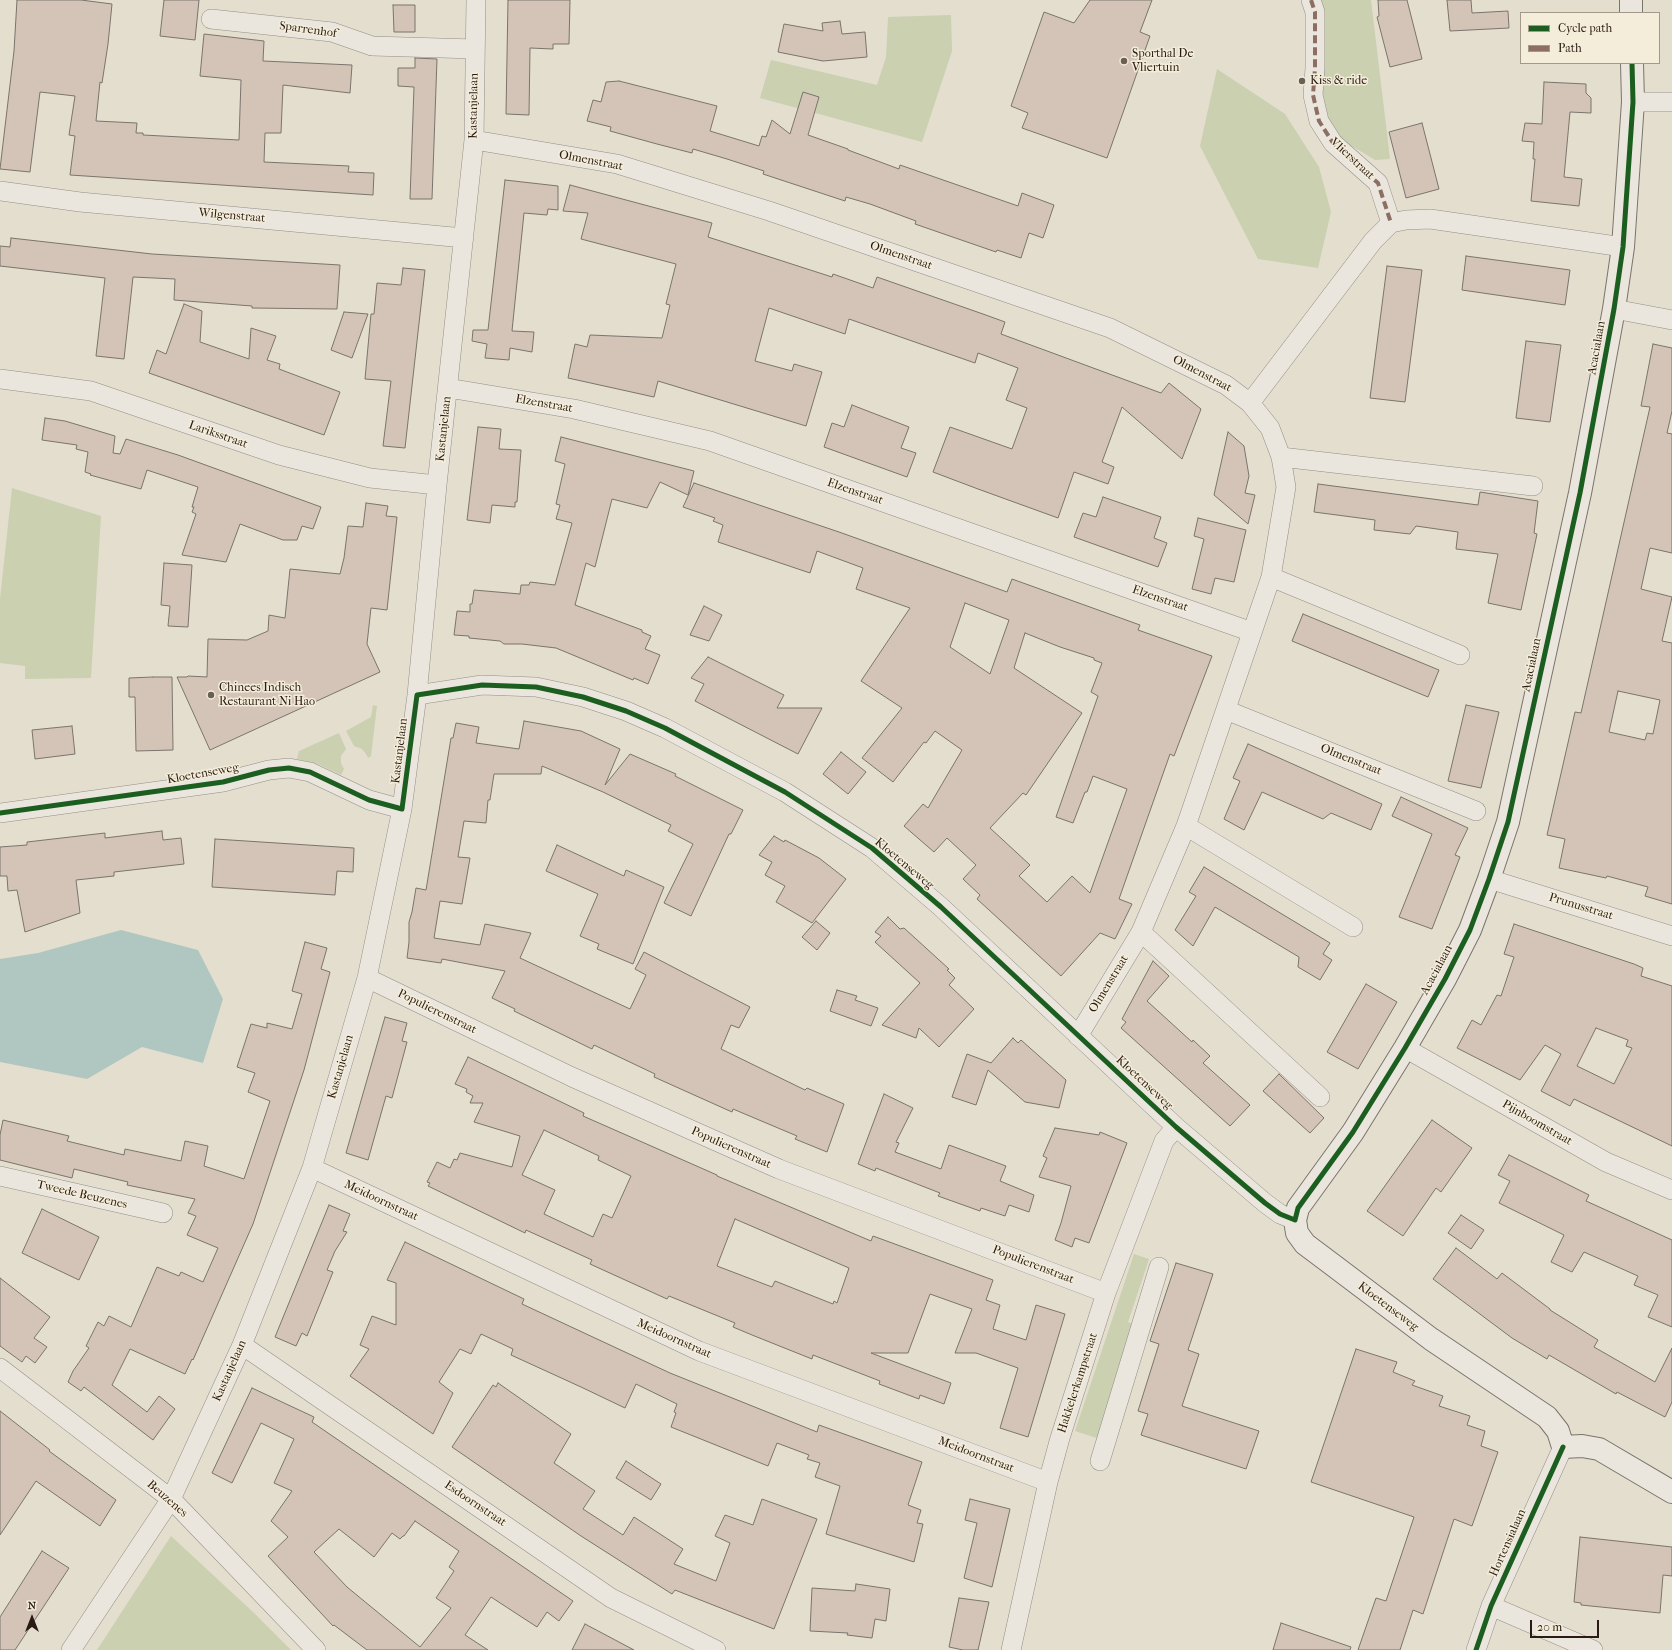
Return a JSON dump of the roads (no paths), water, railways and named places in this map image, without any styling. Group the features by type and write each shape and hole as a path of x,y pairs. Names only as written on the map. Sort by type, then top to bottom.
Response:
{"street":[{"name":"Kastanjelaan","path":"71,1650 171,1499 242,1345 312,1168 367,978 402,809 417,694 437,485 474,140 476,0"},
{"name":"Vlierstraat","path":"1311,0 1315,12 1316,68 1313,95 1319,122 1333,144 1378,183 1391,223"},
{"path":"1631,0 1631,12"},
{"name":"Sparrenhof","path":"211,18 332,32 372,46 475,49"},
{"name":"Acacialaan","path":"1295,1220 1298,1208 1353,1132 1445,980 1470,930 1508,822 1580,493 1614,309 1623,247 1633,102 1632,64"},
{"path":"1633,102 1672,102"},
{"name":"Olmenstraat","path":"474,140 617,164 776,213 1110,328 1226,385 1250,403 1270,428 1281,457 1286,487 1271,577 1186,826 1141,932 1078,1036"},
{"name":"Wilgenstraat","path":"0,191 80,202 464,238"},
{"path":"1250,403 1373,241 1391,223 1406,220 1430,219 1623,247"},
{"path":"1614,309 1672,320"},
{"name":"Lariksstraat","path":"0,380 91,391 278,455 370,478 437,485"},
{"name":"Elzenstraat","path":"448,388 574,409 710,441 1252,632"},
{"path":"1281,457 1533,486"},
{"path":"1271,577 1460,655"},
{"name":"Kloetenseweg","path":"417,694 482,685 536,687 583,697 665,728 785,792 872,848 941,907 1176,1127 1265,1203 1280,1214 1295,1220 1297,1233 1306,1244 1430,1339 1547,1417 1558,1431 1563,1447"},
{"name":"Olmenstraat","path":"1226,710 1476,811"},
{"name":"Kloetenseweg","path":"0,813 223,782 269,770 289,768 310,772 369,800 402,809"},
{"path":"1186,826 1353,927"},
{"name":"Prunusstraat","path":"1489,879 1672,936"},
{"path":"1141,932 1320,1097"},
{"name":"Populierenstraat","path":"367,978 572,1077 779,1169 1106,1293"},
{"name":"Pijnboomstraat","path":"1405,1048 1606,1162 1672,1190"},
{"name":"Hakkelerkampstraat","path":"1011,1650 1048,1482 1060,1438 1106,1293 1164,1141 1176,1127"},
{"name":"Meidoornstraat","path":"312,1168 699,1351 1048,1482"},
{"name":"Tweede Beuzenes","path":"0,1176 164,1213"},
{"path":"1100,1461 1159,1267"},
{"name":"Esdoornstraat","path":"242,1345 611,1598 716,1650"},
{"name":"Beuzenes","path":"0,1368 171,1499 316,1650"},
{"path":"1563,1447 1582,1446 1599,1449 1672,1492"},
{"name":"Hortensialaan","path":"1476,1650 1491,1606 1563,1447"},
{"path":"1491,1606 1593,1650"}],"water":[{"path":"121,930 198,950 223,999 203,1063 142,1047 87,1079 0,1062 0,959 38,953"}],"place":[{"name":"Sporthal De Vliertuin","path":"1124,61"},
{"name":"Kiss & ride","path":"1302,81"},
{"name":"Chinees Indisch Restaurant Ni Hao","path":"211,695"}]}
